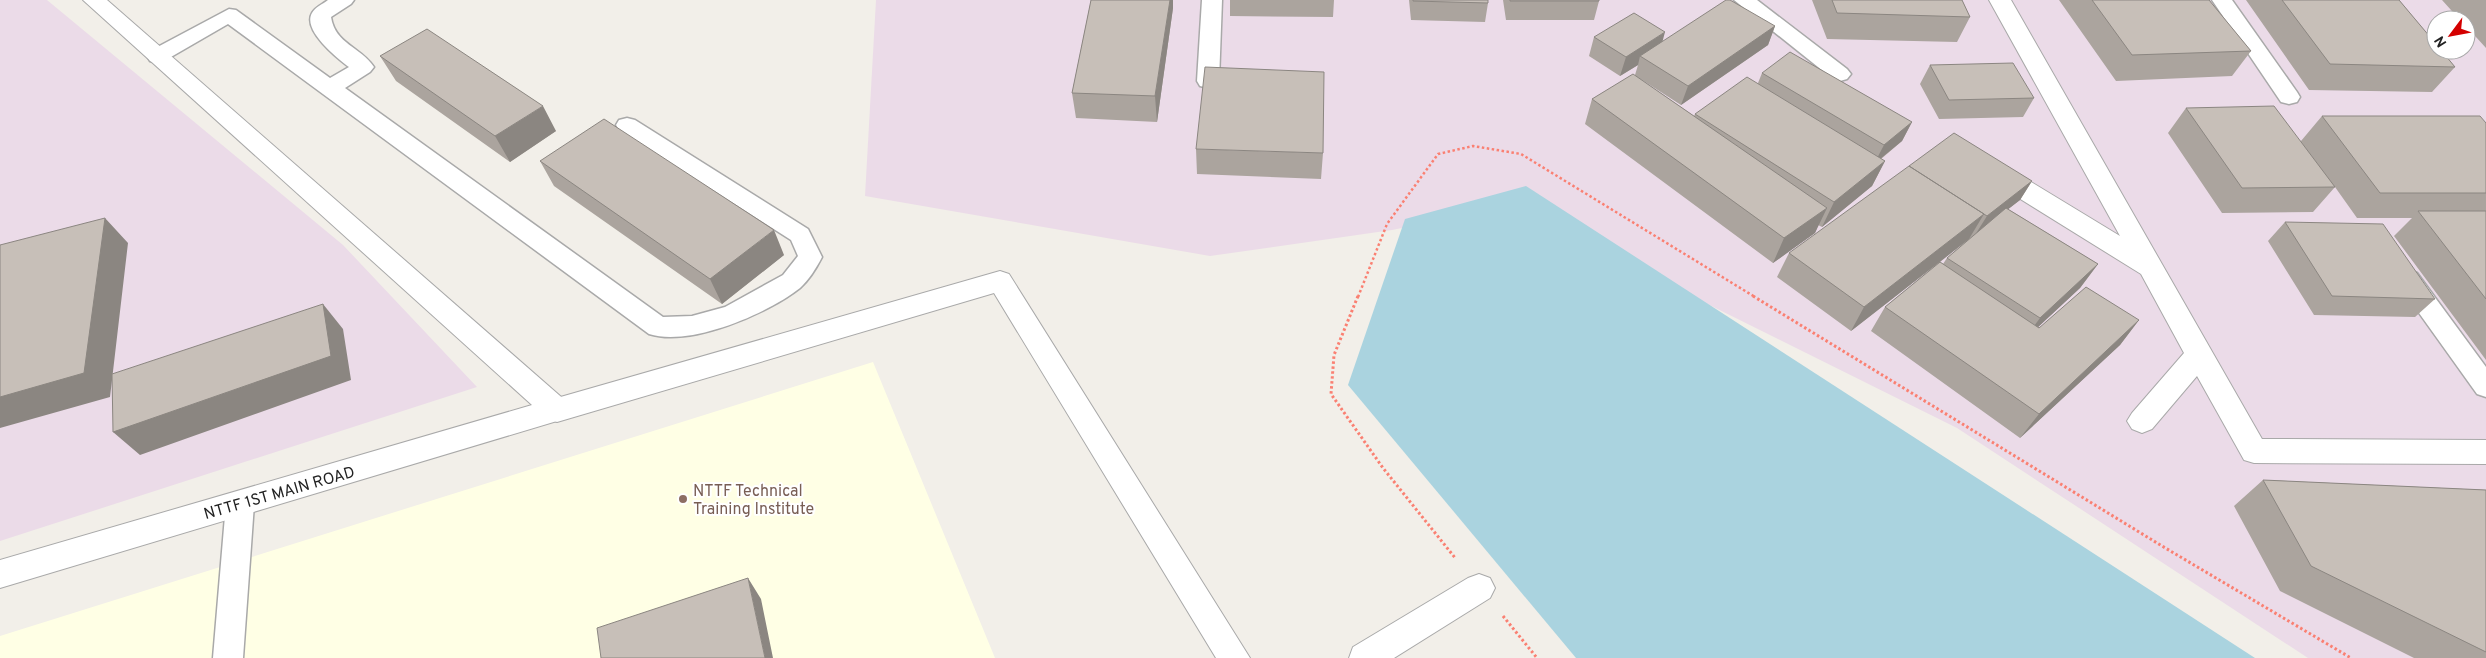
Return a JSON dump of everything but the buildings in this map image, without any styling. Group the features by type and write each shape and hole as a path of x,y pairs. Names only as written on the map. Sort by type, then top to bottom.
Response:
{"street":[{"path":"94,0 557,410"},
{"path":"2000,0 2254,451 2486,452"},
{"path":"1970,156 2152,269"},
{"name":"NTTF 1ST MAIN ROAD","path":"0,574 1000,281 1234,658"},
{"path":"2142,421 2200,354"},
{"path":"1365,658 1479,588"}],"lane":[{"path":"330,88 363,67 332,43 321,25 321,15 344,0"},
{"path":"1208,81 1212,0"},
{"path":"1744,0 1840,74"},
{"path":"2222,0 2289,97"},
{"path":"157,56 228,16 658,327 692,326 732,315 792,281 810,257 800,235 737,193 627,125"},
{"path":"2408,279 2486,387"},
{"path":"228,658 240,504"}],"path":[{"path":"1537,658 1384,468 1331,394 1334,355 1387,224 1438,154 1473,146 1521,154 2162,546 2351,658"}],"shaded area":[{"path":"0,0 47,0 343,245 477,387 0,541"},
{"path":"876,0 2486,0 2486,658 2308,658 1957,428 1510,206 1392,230 1210,256 865,196"},
{"name":"NTTF Technical Training Institute","path":"873,362 995,658 0,658 0,636"}],"water":[{"path":"1526,186 2255,658 1576,658 1348,385 1405,219"}],"place":[{"name":"NTTF Technical Training Institute","path":"683,499"}]}
